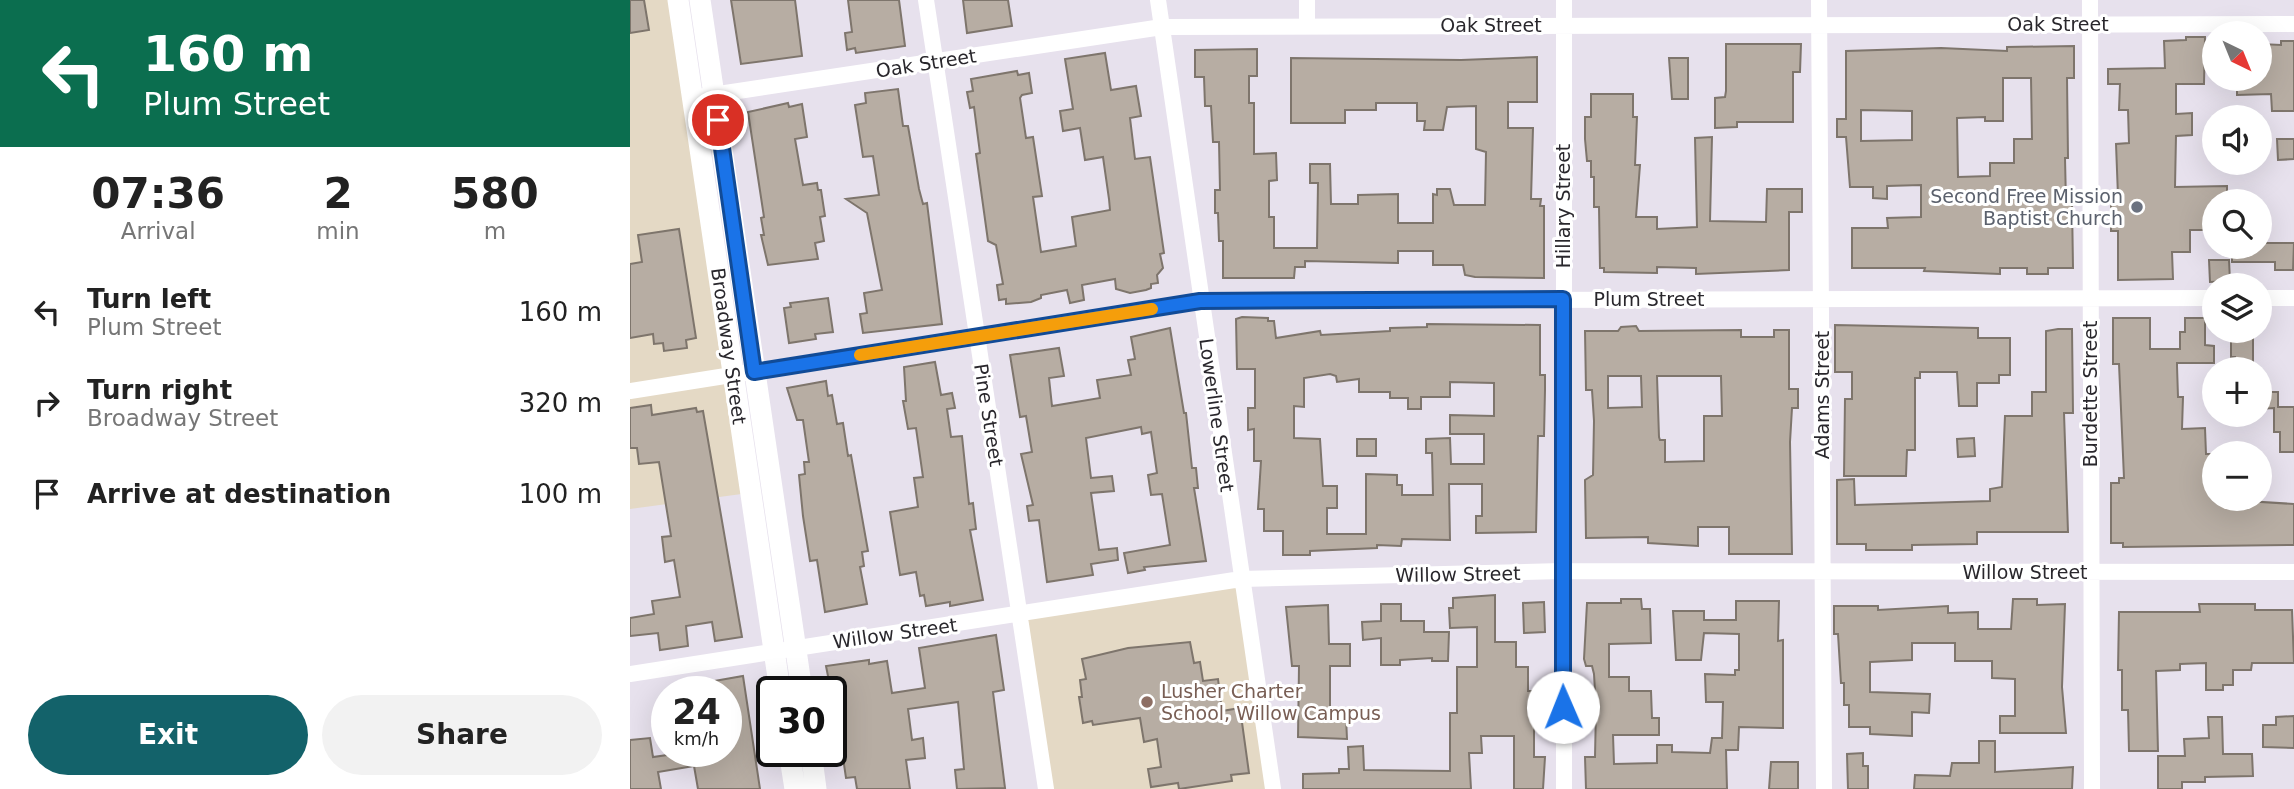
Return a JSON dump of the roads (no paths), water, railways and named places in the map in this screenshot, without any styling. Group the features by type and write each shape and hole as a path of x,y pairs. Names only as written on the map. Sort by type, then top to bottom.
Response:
{"street":[{"name":"Broadway Street","path":"678,0 692,98 744,374 785,649 796,676"},
{"name":"Broadway Street","path":"700,0 714,94 744,374"},
{"name":"Pine Street","path":"926,0 1046,789"},
{"name":"Lowerline Street","path":"1158,0 1273,789"},
{"path":"1307,0 1307,24"},
{"name":"Hillary Street","path":"1564,0 1564,789"},
{"name":"Adams Street","path":"1819,0 1824,789"},
{"name":"Burdette Street","path":"2090,0 2092,789"},
{"name":"Oak Street","path":"692,98 1163,27 1307,24 2294,24"},
{"name":"Plum Street","path":"630,391 1200,301 2202,298"},
{"path":"2272,298 2294,298"},
{"name":"Willow Street","path":"630,674 1241,579 1562,571 2294,572"},
{"name":"Broadway Street","path":"782,676 785,649"},
{"path":"792,767 795,789"},
{"path":"813,767 816,789"}],"place":[{"name":"Second Free Mission Baptist Church","path":"2137,207"},
{"name":"Lusher Charter School, Willow Campus","path":"1147,702"}]}
